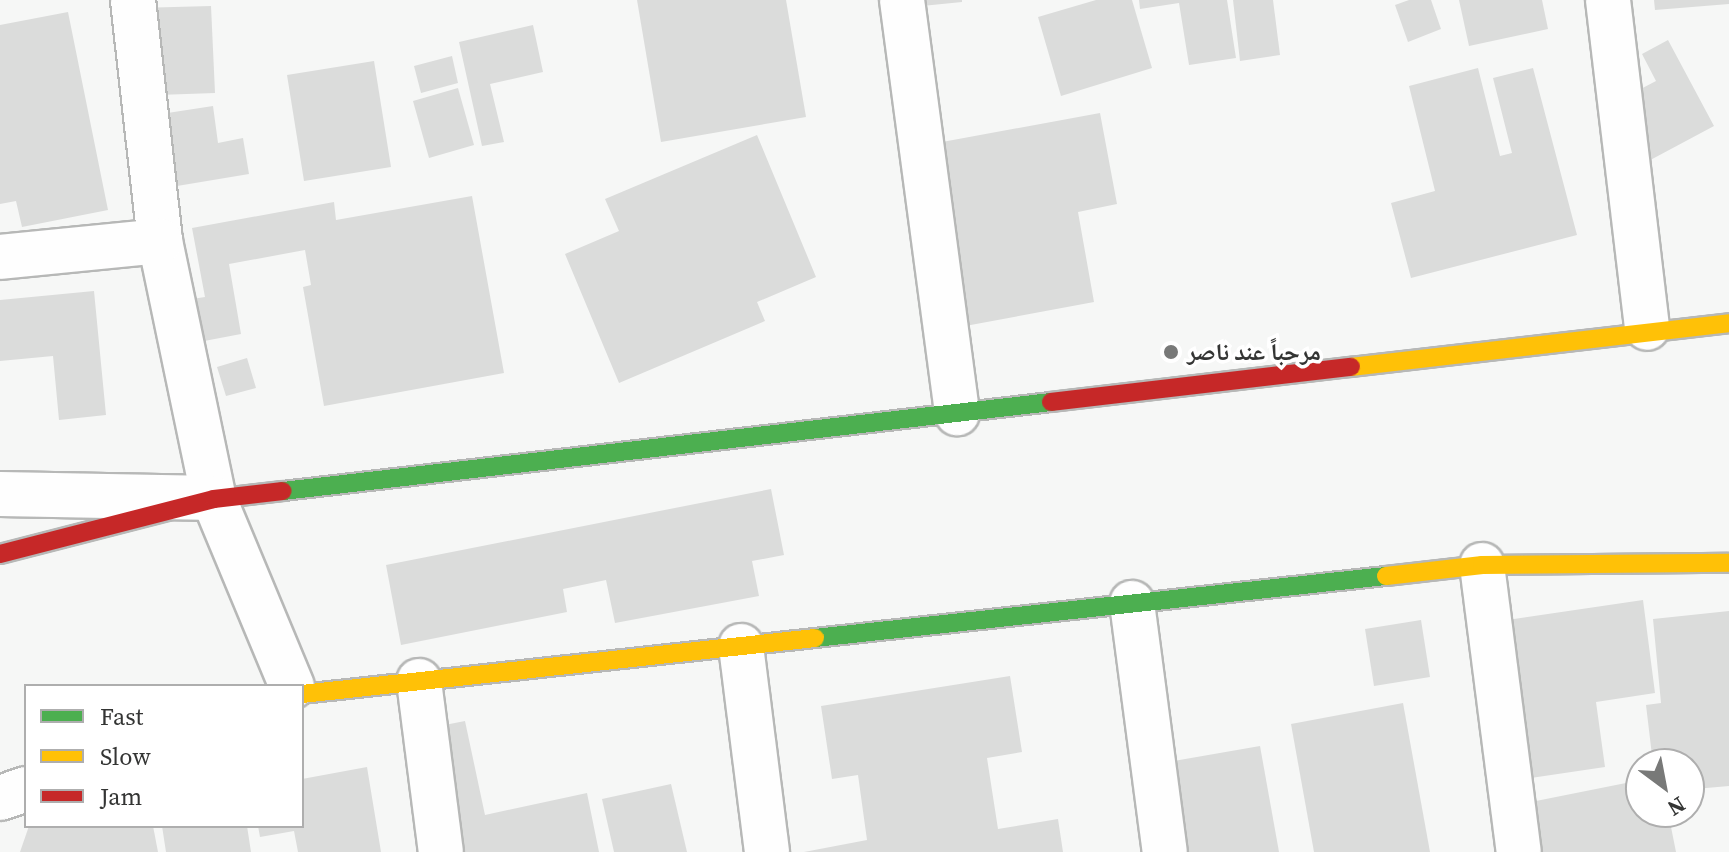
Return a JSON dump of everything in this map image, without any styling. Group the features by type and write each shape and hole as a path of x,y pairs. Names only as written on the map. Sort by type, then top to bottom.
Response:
{"street":[{"path":"133,0 160,241 214,499 291,684"},
{"path":"902,0 957,413"},
{"path":"1608,0 1647,328"},
{"path":"0,257 160,241"},
{"path":"0,554 214,499 957,413 1647,328 1729,323"},
{"path":"0,494 214,499"},
{"path":"304,694 1482,565 1729,563"},
{"path":"1482,565 1519,852"},
{"path":"1132,603 1165,852"},
{"path":"741,646 767,852"},
{"path":"419,681 441,852"},
{"path":"0,798 24,790"}],"building":[{"path":"637,0 786,0 806,117 661,142"},
{"path":"911,0 962,0 962,2 912,7"},
{"path":"1096,0 1132,0 1152,68 1061,96 1038,17"},
{"path":"1139,0 1227,0 1236,58 1189,65 1179,3 1140,9"},
{"path":"1233,0 1273,0 1280,55 1240,61"},
{"path":"1409,0 1431,0 1441,29 1408,42 1395,5"},
{"path":"1459,0 1542,0 1548,29 1469,46"},
{"path":"1654,0 1729,0 1729,4 1655,10"},
{"path":"211,6 215,93 158,95 137,8"},
{"path":"68,12 108,210 22,227 16,201 0,204 0,25"},
{"path":"533,25 543,72 490,84 504,142 482,146 459,42"},
{"path":"1668,40 1714,126 1641,165 1610,105 1656,81 1642,54"},
{"path":"452,56 458,83 421,93 414,66"},
{"path":"374,61 391,167 304,181 287,75"},
{"path":"1478,68 1500,156 1512,153 1493,78 1533,68 1577,235 1411,278 1391,203 1435,191 1409,86"},
{"path":"458,88 474,145 429,158 413,101"},
{"path":"213,106 218,143 243,138 249,174 159,189 148,116"},
{"path":"1100,113 1117,204 1078,212 1094,302 949,329 915,147"},
{"path":"757,135 816,277 757,302 765,321 619,383 565,254 619,231 605,199"},
{"path":"472,196 504,373 324,406 303,287 311,285 305,250 229,264 241,334 199,342 192,299 205,297 192,228 334,202 336,220"},
{"path":"94,291 106,415 59,420 53,356 0,361 0,300"},
{"path":"247,358 256,388 226,396 217,367"},
{"path":"771,489 784,555 752,561 759,596 615,623 606,580 563,589 567,612 401,645 386,565"},
{"path":"1643,600 1655,693 1596,702 1605,767 1510,781 1493,622"},
{"path":"1729,611 1729,786 1705,788 1705,748 1651,748 1646,705 1661,703 1653,619"},
{"path":"1421,620 1430,677 1374,686 1365,629"},
{"path":"1010,676 1022,752 987,758 998,829 1058,819 1063,852 804,852 867,840 858,775 832,779 821,706"},
{"path":"1403,703 1430,852 1314,852 1291,724"},
{"path":"465,721 485,815 587,793 599,852 444,852 419,730"},
{"path":"1260,746 1279,852 1159,852 1145,766"},
{"path":"367,767 381,852 298,852 294,831 260,837 258,828 304,828 304,779"},
{"path":"1625,783 1625,828 1671,828 1676,852 1536,852 1526,803"},
{"path":"671,784 687,852 614,852 602,799"},
{"path":"28,828 153,828 158,852 20,852"},
{"path":"162,828 247,828 251,852 166,852"}],"traffic: fast":[{"path":"283,491 1051,402"},
{"path":"815,638 1386,576"}],"traffic: slow":[{"path":"1351,367 1729,323"},
{"path":"1386,576 1482,565 1729,563"},
{"path":"304,694 815,638"}],"traffic: jam":[{"path":"1051,402 1351,367"},
{"path":"0,554 214,499 283,491"}],"place":[{"name":"مرحباً عند ناصر","path":"1171,352"}]}
